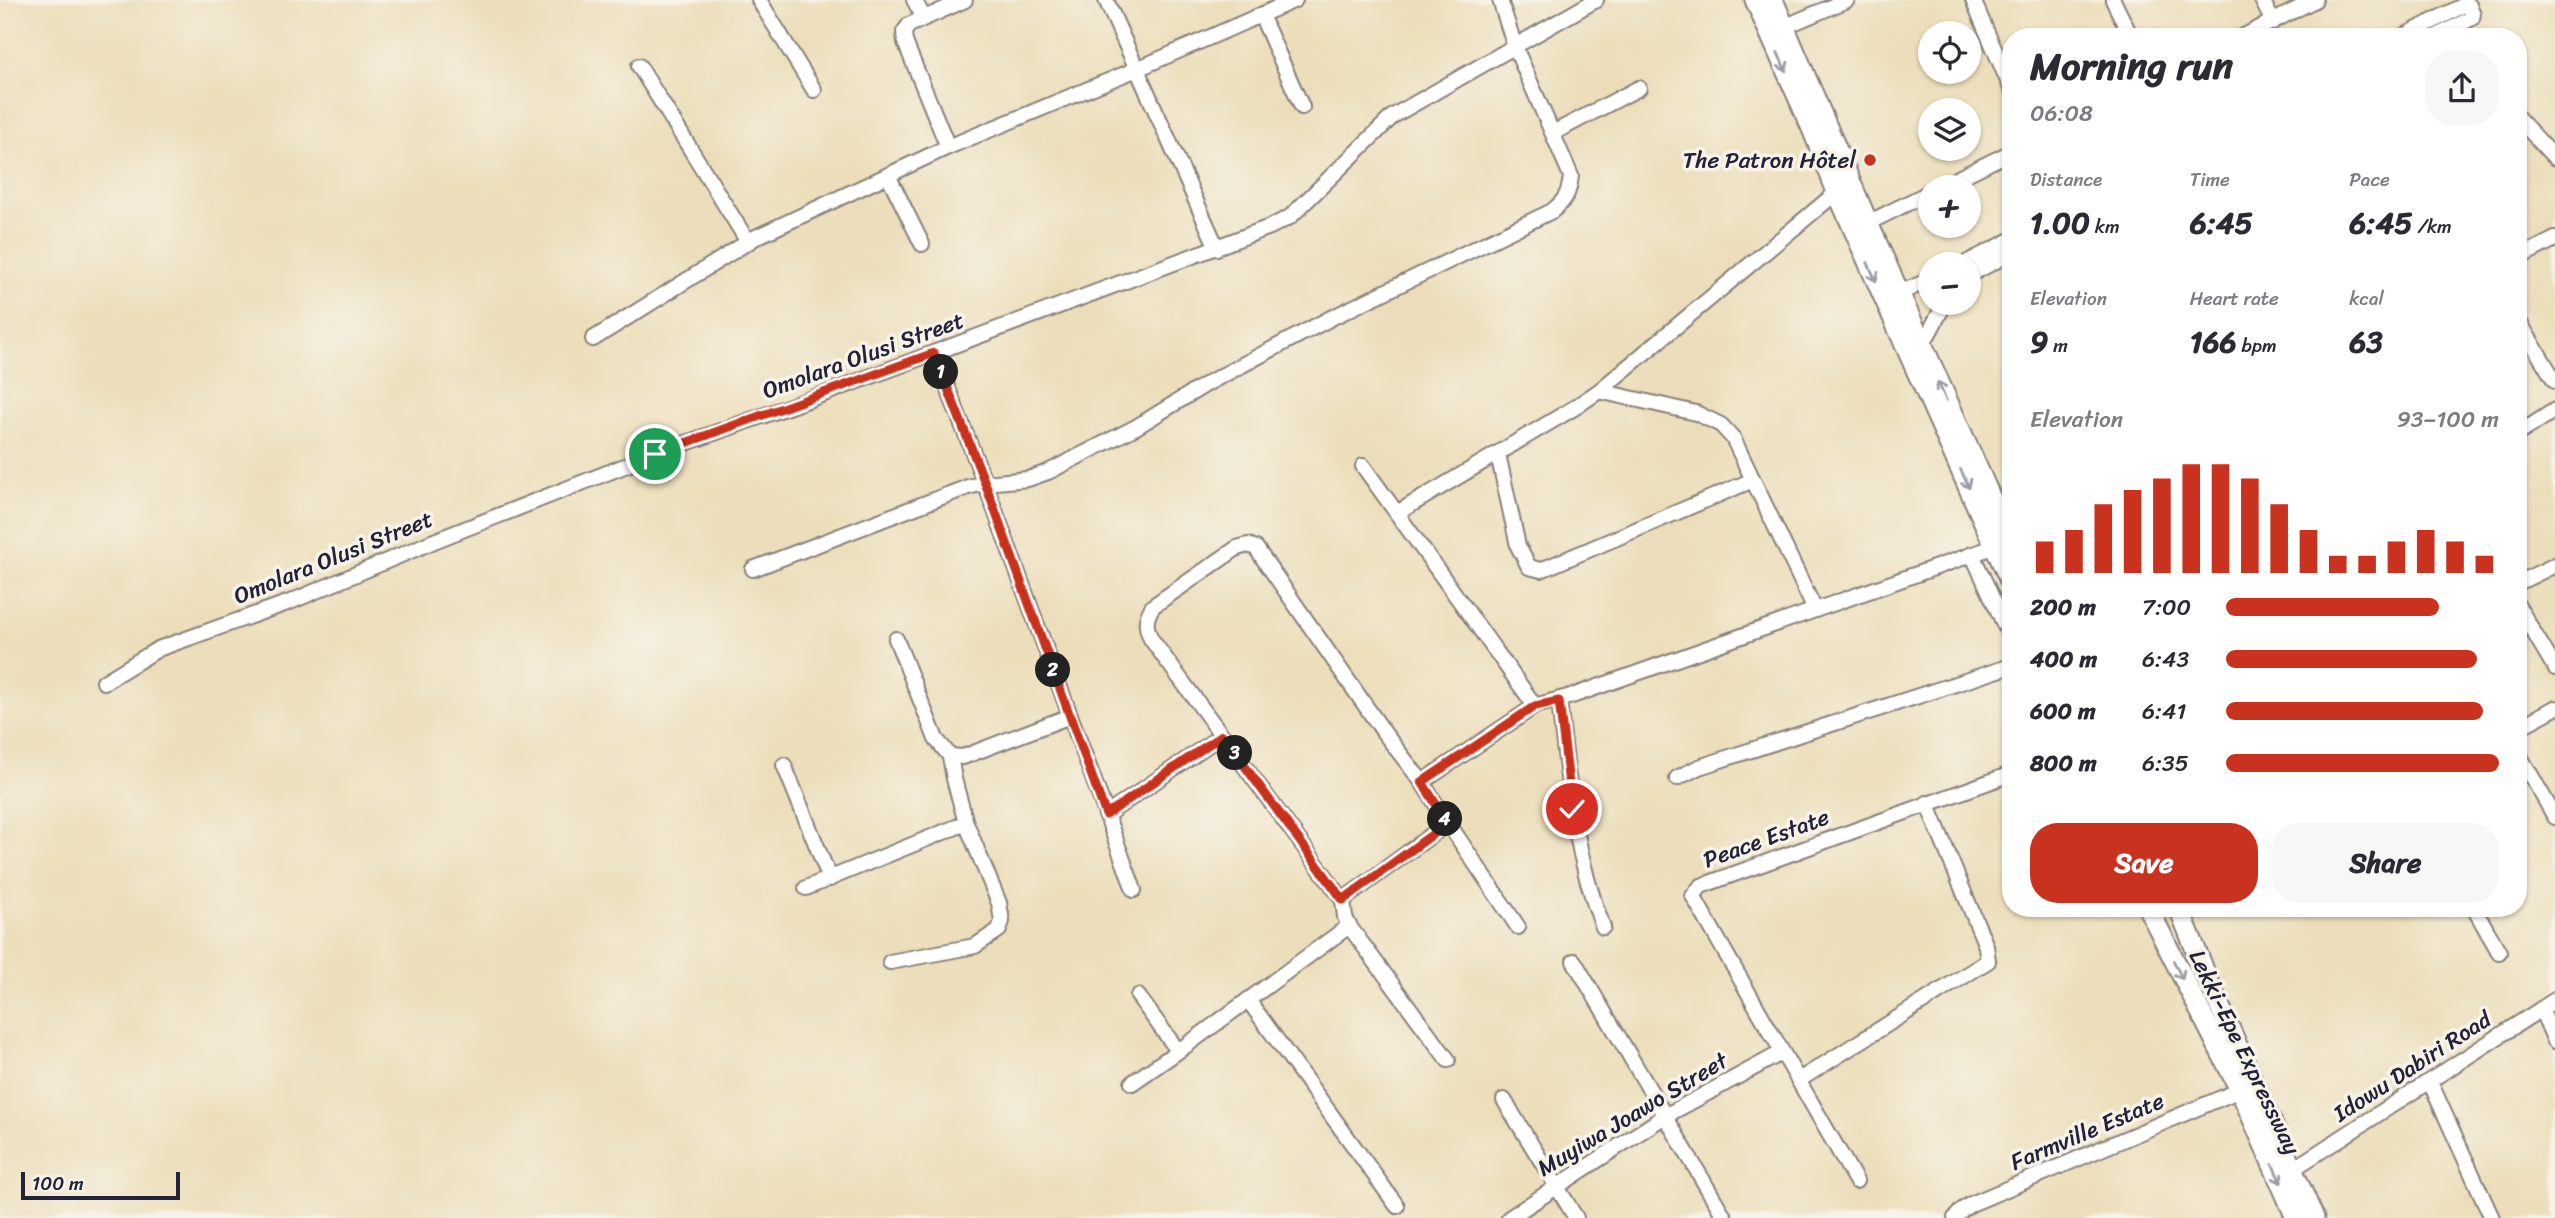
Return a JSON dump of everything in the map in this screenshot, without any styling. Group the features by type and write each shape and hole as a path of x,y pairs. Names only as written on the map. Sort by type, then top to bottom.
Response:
{"highway":[{"path":"1755,0 1837,192 2002,542"},
{"path":"1773,0 1922,346 2002,542"},
{"name":"Lekki-Epe Expressway","path":"2153,917 2240,1090 2296,1218"},
{"name":"Lekki-Epe Expressway","path":"2183,917 2314,1218"}],"street":[{"path":"759,0 814,90"},
{"path":"914,0 924,18"},
{"path":"948,147 905,42 904,32 909,25 965,0"},
{"path":"1107,0 1217,248"},
{"path":"593,339 748,242 948,147 1295,0"},
{"path":"753,569 985,483 1027,479 1048,472 1136,427 1208,383 1331,318 1552,211 1564,201 1570,191 1571,176 1515,47 1500,0"},
{"name":"Omolara Olusi Street","path":"104,682 158,649 290,602 434,541 655,454 1217,248 1290,218 1393,116 1596,0"},
{"path":"1784,27 1847,0"},
{"path":"1973,0 2002,67"},
{"path":"2113,0 2127,28"},
{"path":"2262,0 2273,22"},
{"path":"2261,28 2315,0"},
{"path":"2419,28 2466,4 2469,5 2472,18 2453,28"},
{"path":"1261,15 1301,107"},
{"path":"639,66 748,242"},
{"path":"1553,134 1639,88"},
{"path":"2527,128 2555,158"},
{"path":"1964,175 2002,156"},
{"path":"888,175 922,244"},
{"path":"1396,513 1599,391 1837,192"},
{"path":"1868,223 1918,198"},
{"path":"2527,253 2555,239"},
{"path":"1981,255 2002,245"},
{"path":"1981,269 2002,258"},
{"path":"1899,293 1918,285"},
{"path":"1922,346 1939,315"},
{"path":"2527,335 2555,381"},
{"path":"934,353 985,483 1134,890"},
{"path":"1599,391 1696,413 1721,425 1733,438 1815,610"},
{"path":"2527,428 2555,410"},
{"path":"1497,454 1518,546 1529,567 1541,570 1753,480"},
{"path":"1363,466 1535,706"},
{"path":"1422,782 1535,706 1559,701 2002,544"},
{"path":"1448,1060 1349,926 1343,900 1152,639 1146,627 1147,615 1153,606 1237,548 1248,545 1256,548 1385,734 1422,782 1518,927"},
{"path":"1972,554 2002,619"},
{"path":"2527,579 2555,565"},
{"path":"2527,621 2555,668"},
{"path":"890,962 975,946 999,930 1002,921 999,903 966,823 950,756 936,739 896,639"},
{"path":"1677,778 1699,767 2002,669"},
{"path":"1559,701 1578,847 1589,891 1603,927"},
{"path":"2527,723 2555,708"},
{"path":"950,756 963,757 1070,716"},
{"path":"1106,815 1222,735"},
{"path":"783,765 830,879"},
{"path":"2527,769 2555,817"},
{"name":"Peace Estate","path":"1856,1181 1693,896 1701,886 2002,777"},
{"path":"1799,1080 1988,961 1986,946 1927,803"},
{"path":"806,888 966,823"},
{"path":"1343,900 1448,823"},
{"path":"2479,917 2499,952"},
{"path":"1132,1083 1349,926"},
{"path":"1574,961 1725,1218"},
{"path":"1138,996 1178,1052"},
{"path":"1248,1000 1397,1206"},
{"name":"Idowu Dabiri Road","path":"2293,1169 2555,1000"},
{"path":"2541,1009 2555,1041"},
{"name":"Muyiwa Joawo Street","path":"1509,1218 1665,1116 1781,1053"},
{"path":"2430,1082 2492,1218"},
{"name":"Farmville Estate","path":"1955,1218 1962,1210 1973,1211 2240,1090"},
{"path":"1504,1100 1576,1218"}],"place":[{"name":"The Patron Hôtel","path":"1870,160"}],"route":[{"path":"655,454 934,353 985,483 1106,815 1222,735 1343,900 1448,823 1422,782 1535,706 1559,701 1572,809"}]}
